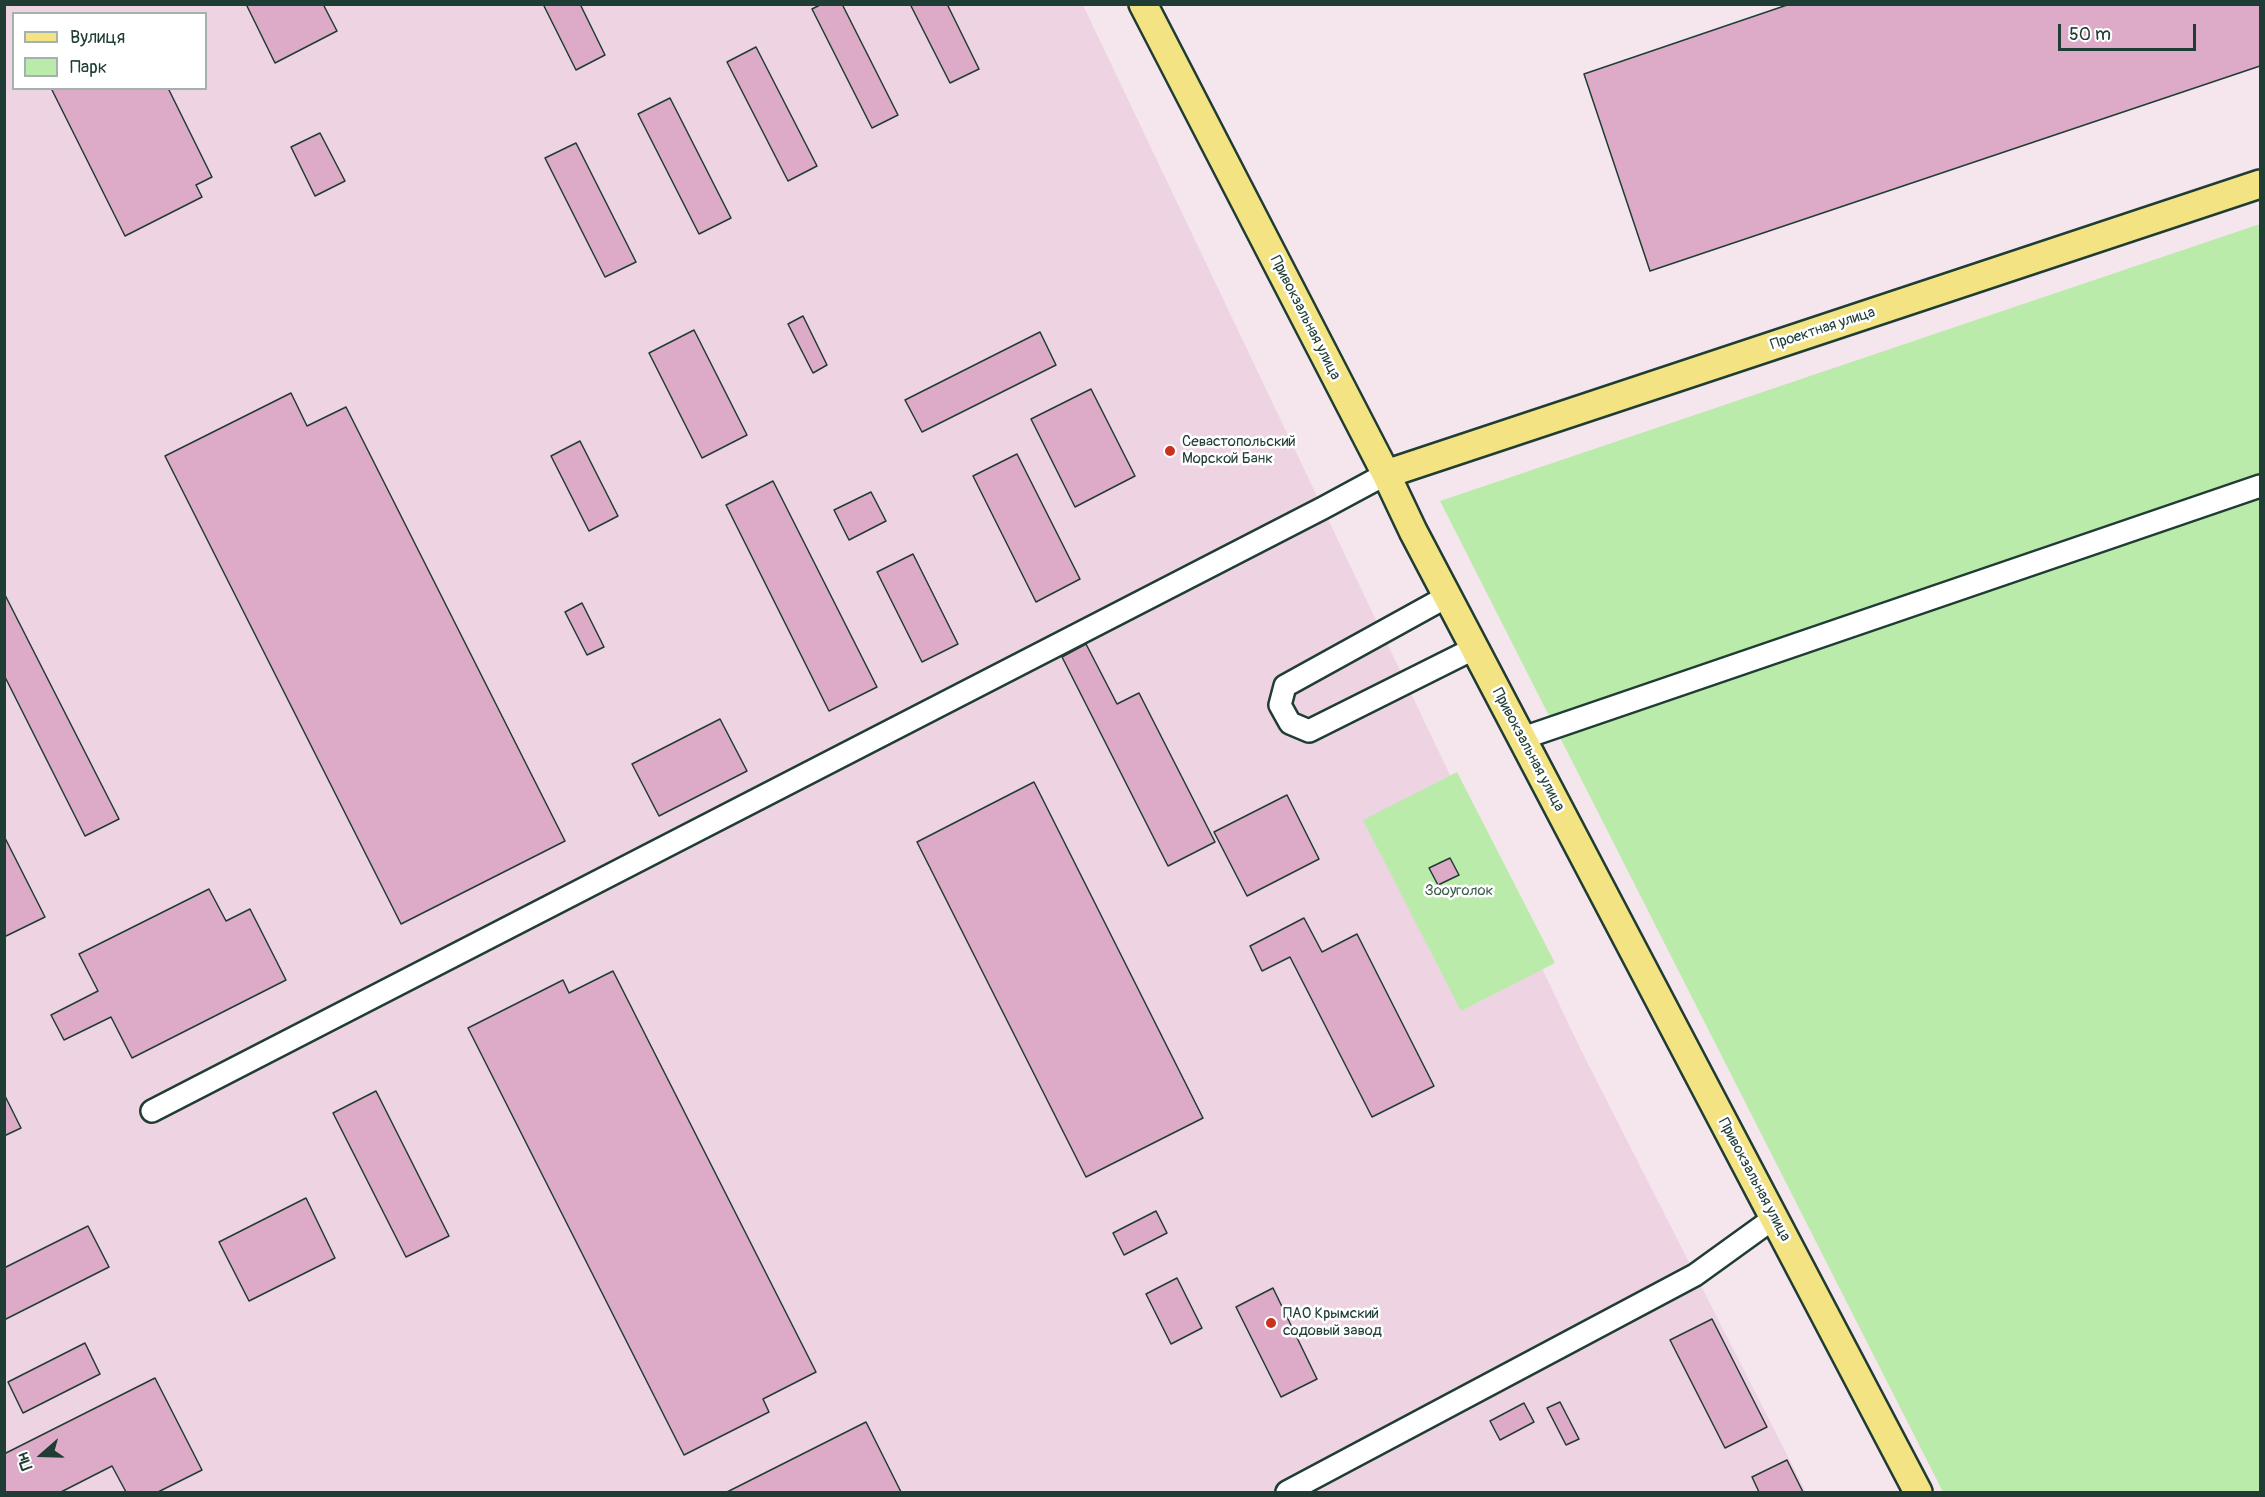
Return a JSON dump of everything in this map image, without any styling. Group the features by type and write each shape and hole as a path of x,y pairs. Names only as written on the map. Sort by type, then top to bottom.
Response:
{"main road":[{"name":"Привокзальная улица","path":"1143,4 1475,648 1918,1492"},
{"name":"Проектная улица","path":"1386,474 2260,184"}],"lane":[{"path":"152,1111 1386,474"},
{"path":"1522,738 2260,486"},
{"path":"1448,596 1285,686 1280,705 1290,723 1309,731 1475,648"},
{"path":"1287,1492 1695,1275 1774,1218"}],"shaded area":[{"path":"5,5 1083,5 1581,1050 1806,1492 5,1492"}],"green space":[{"path":"2260,224 2260,1492 1943,1492 1440,501"},
{"name":"Зооуголок","path":"1457,772 1555,963 1461,1011 1363,820"}],"building":[{"path":"246,4 323,4 337,31 275,63"},
{"path":"543,4 580,4 605,55 576,70"},
{"path":"822,4 842,4 898,115 872,128 812,9"},
{"path":"910,4 947,4 979,69 950,83"},
{"path":"1790,4 2260,4 2260,66 1650,271 1584,74"},
{"path":"756,47 817,166 788,181 727,62"},
{"path":"52,90 169,90 212,177 196,185 202,197 125,236"},
{"path":"670,98 731,218 699,234 638,114"},
{"path":"320,133 345,181 315,196 291,147"},
{"path":"576,143 636,262 605,277 545,158"},
{"path":"803,316 827,365 813,373 788,324"},
{"path":"694,330 747,435 702,458 649,353"},
{"path":"1040,332 1056,365 922,432 905,400"},
{"path":"1091,389 1135,476 1075,507 1031,419"},
{"path":"291,393 307,426 346,407 565,841 401,924 165,456"},
{"path":"580,441 618,516 589,531 551,456"},
{"path":"1017,454 1080,579 1036,602 973,476"},
{"path":"773,481 877,687 829,711 726,505"},
{"path":"871,492 886,521 849,540 834,510"},
{"path":"913,554 958,644 922,662 877,572"},
{"path":"4,593 119,819 85,836 4,675"},
{"path":"582,603 604,647 587,655 565,612"},
{"path":"1086,644 1117,704 1139,693 1215,842 1168,866 1062,657"},
{"path":"720,719 747,771 659,816 632,764"},
{"path":"1034,782 1203,1118 1086,1177 917,842"},
{"path":"1287,795 1319,859 1247,896 1214,832"},
{"path":"4,836 45,917 4,937"},
{"path":"1450,858 1459,875 1438,885 1429,868"},
{"path":"209,889 226,921 250,909 286,980 132,1058 111,1017 64,1040 51,1015 98,991 79,954"},
{"path":"1304,918 1322,952 1357,934 1434,1086 1372,1117 1290,957 1262,971 1250,946"},
{"path":"613,971 816,1372 763,1399 769,1412 684,1455 468,1028 563,980 569,993"},
{"path":"376,1091 449,1236 406,1257 333,1113"},
{"path":"4,1094 21,1128 4,1136"},
{"path":"306,1198 335,1258 249,1301 219,1242"},
{"path":"1156,1211 1167,1233 1124,1255 1113,1233"},
{"path":"88,1226 109,1267 4,1320 4,1268"},
{"path":"1177,1278 1202,1328 1171,1344 1146,1294"},
{"path":"1273,1288 1317,1379 1281,1397 1236,1307"},
{"path":"1712,1319 1767,1427 1725,1448 1670,1340"},
{"path":"85,1343 100,1374 23,1413 8,1382"},
{"path":"155,1378 202,1470 158,1492 126,1492 112,1466 61,1492 4,1492 4,1454"},
{"path":"1560,1402 1579,1439 1566,1445 1547,1408"},
{"path":"1524,1403 1534,1422 1500,1440 1490,1421"},
{"path":"866,1422 901,1492 727,1492"},
{"path":"1787,1460 1803,1492 1759,1492 1752,1477"}],"place":[{"name":"Севастопольский Морской Банк","path":"1170,451"},
{"name":"ПАО Крымский содовый завод","path":"1271,1323"}]}
